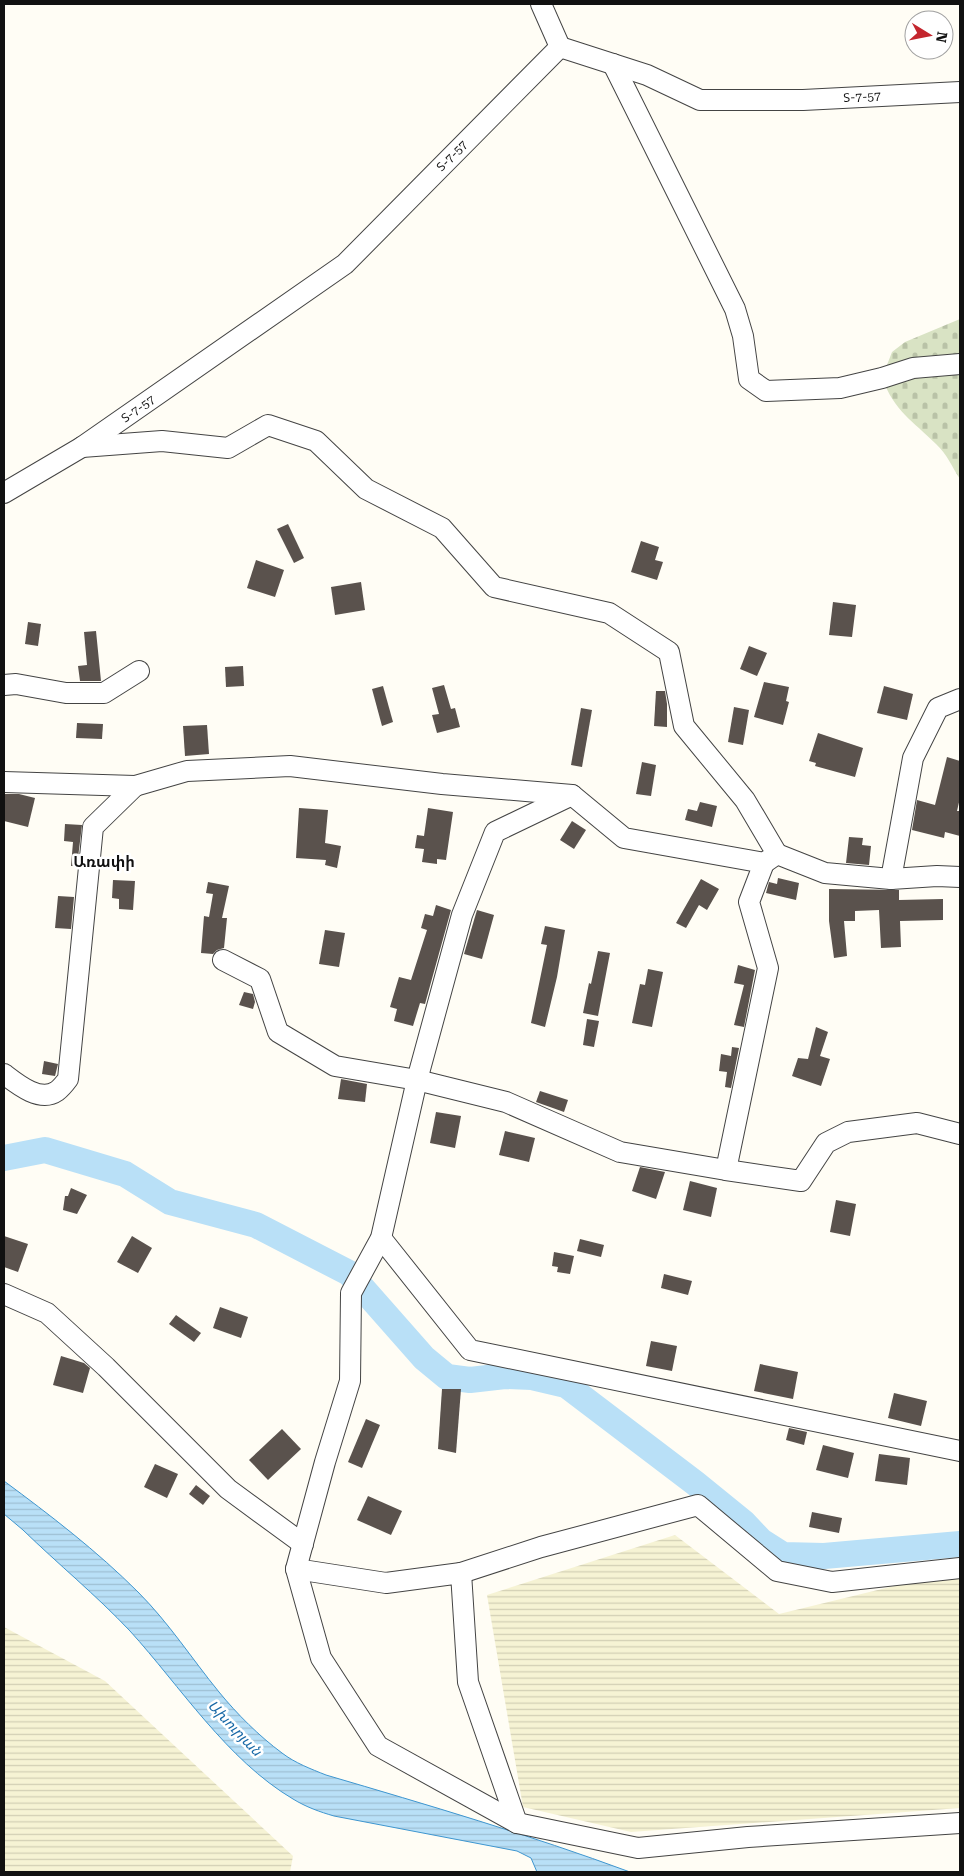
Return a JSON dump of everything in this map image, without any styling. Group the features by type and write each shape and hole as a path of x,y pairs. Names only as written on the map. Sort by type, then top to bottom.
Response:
{"street":[{"path":"541,4 560,47"},
{"name":"Տ-7-57","path":"4,493 82,447 345,264 560,47 647,75 700,100 803,100 960,92"},
{"path":"613,64 735,309 743,336 748,379 766,390 840,388 913,368 960,364"},
{"path":"82,447 162,441 228,448 268,426 316,441 366,489 442,528 494,587 609,613 669,652 684,726 745,800 770,859 749,902 768,968 726,1170"},
{"path":"4,685 16,684 66,693 104,693 139,671"},
{"path":"891,879 912,758 938,708 960,699"},
{"path":"4,782 135,786 187,771 290,766 442,784 572,796 624,838 770,859 825,873 891,879 937,876 960,877"},
{"path":"4,1074 38,1095 56,1092 68,1079 93,827 135,786"},
{"path":"572,796 496,832 462,916 417,1080 380,1238 351,1293 350,1381 296,1569 321,1658 378,1746 516,1823 638,1848 757,1837 960,1823"},
{"path":"223,960 260,979 278,1032 335,1066 417,1080 506,1102 620,1152 801,1181 826,1143 848,1132 917,1123 960,1134"},
{"path":"380,1238 470,1350 960,1451"},
{"path":"4,1294 48,1313 106,1367 228,1489 302,1544"},
{"path":"296,1569 386,1583 461,1574 540,1548 698,1505 777,1571 832,1582 960,1568"},
{"path":"461,1574 468,1682 516,1823"}],"shaded area":[{"path":"675,1535 779,1614 960,1570 960,1808 631,1832 523,1807 487,1595"},
{"path":"4,1627 105,1681 293,1856 290,1872 4,1872"}],"green space":[{"path":"960,319 960,479 940,448 898,407 882,378 892,352 905,342"}],"water":[{"name":"Ախուրյան","path":"4,1481 73,1534 138,1592 160,1616 233,1708 257,1732 287,1757 326,1775 517,1833 630,1872 537,1872 531,1858 517,1851 334,1816 313,1809 293,1799 269,1783 247,1764 205,1721 130,1631 4,1514"}],"building":[{"path":"288,524 304,558 294,563 277,529"},
{"path":"641,541 659,547 655,560 663,562 657,580 631,572"},
{"path":"256,560 284,570 275,597 247,588"},
{"path":"361,582 365,610 335,615 331,587"},
{"path":"833,602 856,605 852,637 829,635"},
{"path":"28,622 41,624 38,646 25,644"},
{"path":"96,631 101,681 80,681 78,666 87,665 84,632"},
{"path":"749,646 767,653 757,676 740,669"},
{"path":"243,666 244,686 226,687 225,667"},
{"path":"764,682 789,687 786,701 789,702 783,725 754,717"},
{"path":"444,685 451,709 455,708 460,727 437,733 432,715 439,714 432,688"},
{"path":"383,686 393,722 382,726 372,689"},
{"path":"884,686 913,694 907,720 877,713"},
{"path":"656,691 665,691 667,727 654,726"},
{"path":"734,707 749,710 743,745 728,742"},
{"path":"581,708 592,710 582,767 571,765"},
{"path":"77,723 103,724 102,739 76,738"},
{"path":"207,725 209,754 185,756 183,726"},
{"path":"818,733 863,748 855,777 815,766 816,763 809,761"},
{"path":"947,757 960,761 960,798 957,811 960,811 960,836 945,832 944,838 912,830 917,800 935,805"},
{"path":"642,762 656,765 651,796 636,794"},
{"path":"4,794 19,794 35,798 28,827 4,821"},
{"path":"700,802 717,806 712,827 685,820 688,809 697,811"},
{"path":"299,808 328,810 325,843 341,846 337,868 325,865 326,860 296,858"},
{"path":"428,808 453,812 446,860 437,859 437,864 422,862 424,849 415,848 417,835 424,836"},
{"path":"572,821 586,830 574,849 560,840"},
{"path":"65,824 82,825 77,866 71,866 73,842 64,841"},
{"path":"849,837 863,838 862,845 871,846 869,865 846,863"},
{"path":"778,878 799,883 796,900 766,893 769,882 777,884"},
{"path":"701,879 719,889 707,910 699,905 686,928 676,923"},
{"path":"113,880 135,881 133,910 119,909 119,899 112,898"},
{"path":"208,882 229,886 222,918 227,918 224,948 217,950 213,954 201,953 204,916 209,917 213,894 206,893"},
{"path":"829,889 899,890 899,900 943,899 943,920 900,921 901,947 881,948 879,910 855,911 855,921 844,921 847,956 834,958 829,921"},
{"path":"58,896 74,897 71,929 55,928"},
{"path":"436,905 451,910 425,1004 420,1003 413,1026 394,1021 397,1009 390,1007 399,977 411,980 427,930 421,928 425,914 433,916"},
{"path":"477,910 494,915 482,959 464,954"},
{"path":"545,926 565,930 557,977 545,1027 531,1023 547,945 541,944"},
{"path":"325,930 345,933 339,967 319,964"},
{"path":"598,951 610,953 598,1016 583,1013"},
{"path":"738,965 755,970 744,1027 734,1025 744,985 734,983"},
{"path":"648,969 663,972 652,1027 632,1023 640,984 645,985"},
{"path":"244,992 253,994 255,1002 253,1009 239,1005"},
{"path":"587,1019 599,1021 594,1047 583,1045"},
{"path":"816,1027 828,1032 820,1056 830,1059 821,1086 792,1076 798,1058 808,1059"},
{"path":"732,1047 739,1048 731,1088 725,1087 727,1072 719,1071 721,1054 731,1056"},
{"path":"44,1061 58,1064 55,1076 42,1074"},
{"path":"341,1079 367,1084 365,1102 338,1099"},
{"path":"540,1091 568,1100 564,1112 536,1102"},
{"path":"436,1112 461,1116 455,1148 430,1143"},
{"path":"505,1131 535,1138 529,1162 499,1155"},
{"path":"640,1167 665,1172 656,1199 632,1191"},
{"path":"690,1181 717,1188 711,1217 683,1210"},
{"path":"71,1188 87,1195 77,1214 63,1210 65,1196 68,1196"},
{"path":"836,1200 856,1204 850,1236 830,1232"},
{"path":"4,1236 28,1244 18,1272 4,1267"},
{"path":"132,1236 152,1248 138,1273 117,1262"},
{"path":"580,1239 604,1245 601,1257 577,1251"},
{"path":"554,1252 574,1256 570,1274 557,1272 558,1267 552,1266"},
{"path":"664,1274 692,1281 688,1295 661,1288"},
{"path":"220,1307 248,1317 241,1338 213,1328"},
{"path":"176,1315 201,1333 194,1342 169,1324"},
{"path":"651,1341 677,1346 672,1371 646,1366"},
{"path":"61,1356 84,1363 90,1368 83,1393 53,1385"},
{"path":"760,1364 798,1372 793,1399 754,1391"},
{"path":"442,1389 461,1389 456,1453 438,1449"},
{"path":"894,1393 927,1401 921,1426 888,1418"},
{"path":"366,1419 380,1425 362,1468 348,1462"},
{"path":"789,1428 807,1432 804,1445 786,1440"},
{"path":"282,1429 301,1449 268,1480 249,1460"},
{"path":"823,1445 854,1453 848,1478 816,1470"},
{"path":"879,1454 910,1458 907,1485 875,1481"},
{"path":"155,1464 178,1474 167,1498 144,1487"},
{"path":"196,1485 210,1496 203,1505 189,1494"},
{"path":"368,1496 402,1511 391,1535 357,1520"},
{"path":"812,1512 842,1518 839,1533 809,1527"}],"waterway":[{"path":"4,1158 45,1150 125,1174 170,1202 256,1225 349,1273 424,1358 447,1377 470,1380 505,1376 532,1377 566,1385 695,1483 743,1522 761,1541 783,1555 824,1556 960,1544"}],"district":[{"name":"Առափի","path":"104,862"}]}
